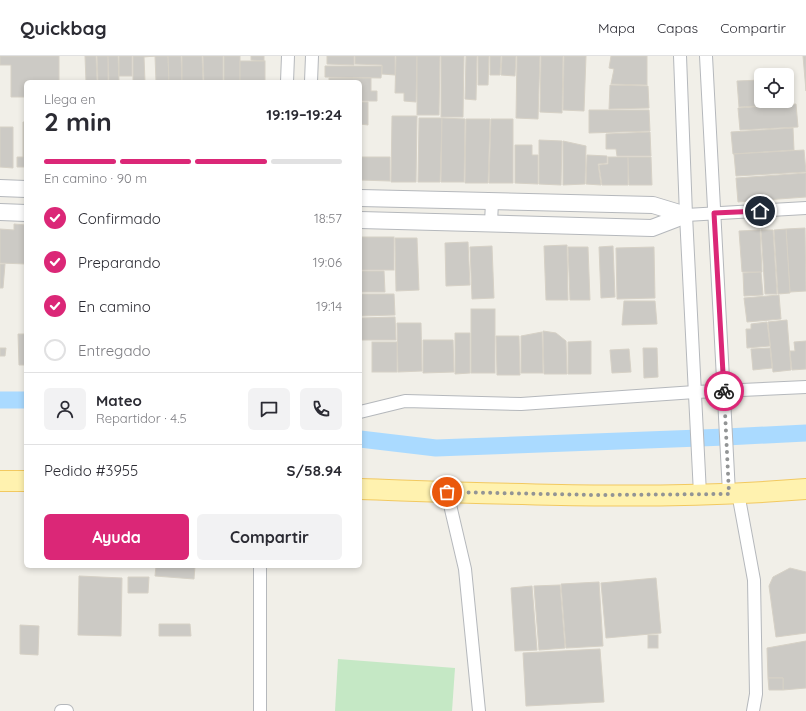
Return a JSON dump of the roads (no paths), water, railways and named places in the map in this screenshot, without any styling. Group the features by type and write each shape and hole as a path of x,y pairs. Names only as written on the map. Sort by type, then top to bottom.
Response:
{"main road":[{"path":"0,481 24,481"},
{"path":"362,489 596,495 700,494 806,489"}],"street":[{"path":"287,80 288,56"},
{"path":"311,80 312,56"},
{"path":"680,56 686,215 700,494"},
{"path":"706,56 724,392 733,493 754,580 756,694 753,711"},
{"path":"0,188 24,189"},
{"path":"362,198 653,205 686,215"},
{"path":"491,223 492,202"},
{"path":"362,220 652,228 686,215 806,208"},
{"path":"0,212 24,213"},
{"path":"362,412 406,401 520,404 695,392 724,392 806,387"},
{"path":"447,492 465,569 479,711"},
{"path":"260,568 260,711"},
{"path":"60,711 67,711"}],"waterway":[{"path":"0,400 24,400"},
{"path":"362,439 436,448 806,433"}]}
